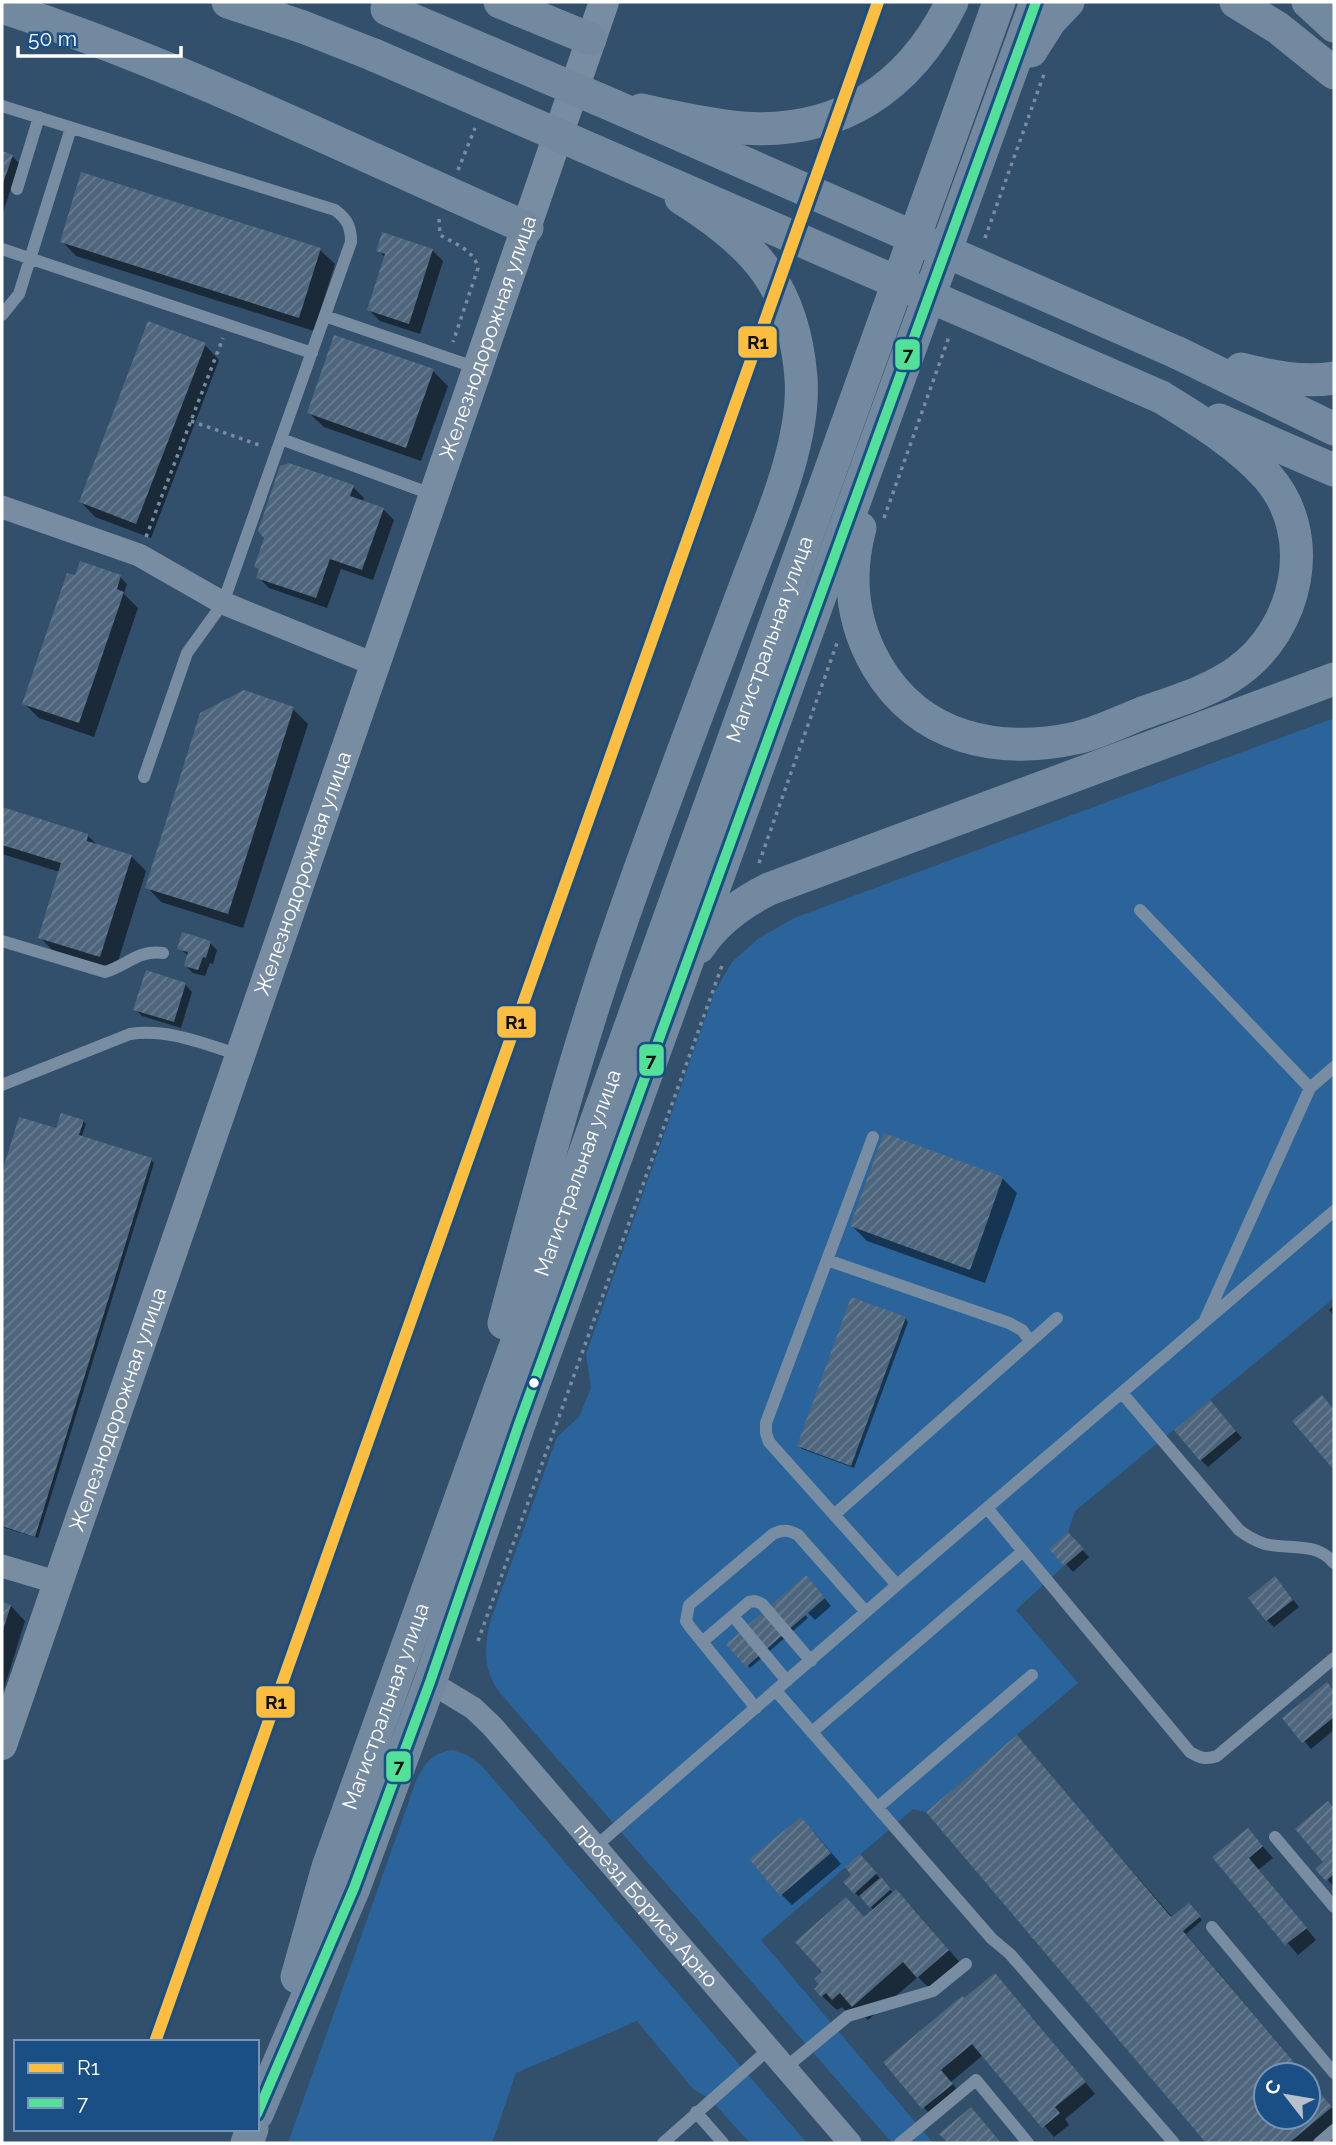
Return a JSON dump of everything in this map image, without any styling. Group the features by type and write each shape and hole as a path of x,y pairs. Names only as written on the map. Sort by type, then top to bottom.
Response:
{"main road":[{"path":"228,2 303,27 373,55 1334,470"},
{"path":"500,2 590,39"},
{"path":"612,105 740,128 771,128 832,118 871,100 897,80 920,54 952,2"},
{"name":"Магистральная улица","path":"259,2108 328,1867 999,2"},
{"name":"Магистральная улица","path":"259,2111 355,1888 519,1424 1036,2"},
{"path":"956,219 992,150 1028,56 1050,22 1068,2"},
{"path":"1236,2 1278,28 1334,73"},
{"path":"1308,2 1334,26"},
{"path":"379,5 1178,353 1334,429"},
{"path":"2,7 102,42 232,94 527,228"},
{"path":"444,1547 580,1046 620,923 776,500 798,420 801,381 797,347 783,300 771,276 737,237 706,214 622,162"},
{"path":"912,340 892,429 853,554 853,596 859,626 868,649 897,694 930,721 952,732 982,741 1015,746 1079,737 1213,687 1238,672 1261,651 1278,627 1296,578 1295,539 1284,504 1268,478 1246,456 1221,435 1161,397"},
{"path":"1178,353 1266,376 1301,380 1334,378"},
{"path":"681,976 701,943 722,919 745,901 769,889 1334,679"}],"street":[{"name":"Железнодорожная улица","path":"2,1745 435,495 470,366 527,228 604,2"},
{"path":"2,507 139,555 223,603 376,665"},
{"path":"2,1566 58,1583"},
{"name":"проезд Бориса Арно","path":"430,1682 473,1708 492,1726 850,2143"}],"lane":[{"path":"2,106 335,210 345,218 351,229 351,242 223,603 187,653 144,777"},
{"path":"17,188 39,117"},
{"path":"2,315 19,294 71,128"},
{"path":"2,249 312,353"},
{"path":"325,316 470,366"},
{"path":"279,445 435,495"},
{"path":"1140,910 1310,1088"},
{"path":"2,941 105,972 139,954 163,953"},
{"path":"2,1085 130,1034 147,1031 174,1035 242,1056"},
{"path":"1203,1324 1310,1088 1334,1067"},
{"path":"873,1137 766,1423 766,1433 769,1442 897,1585"},
{"path":"596,1846 1334,1211"},
{"path":"827,1260 1009,1323 1030,1341"},
{"path":"834,1515 1057,1318"},
{"path":"1122,1393 1239,1530 1266,1544 1313,1548 1324,1553 1334,1563"},
{"path":"987,1508 1190,1752 1200,1758 1217,1756 1334,1658"},
{"path":"756,1708 686,1620 689,1605 780,1531 791,1531 798,1535 866,1612"},
{"path":"813,1732 1023,1551"},
{"path":"702,1643 749,1602 755,1601 762,1604 811,1661"},
{"path":"733,1616 787,1681"},
{"path":"878,1807 1031,1675"},
{"path":"776,1690 1174,2143"},
{"path":"1275,1837 1334,1907"},
{"path":"1212,1927 1334,2073"},
{"path":"785,2068 848,2016 933,1991 966,1964"},
{"path":"663,2143 769,2049"},
{"path":"900,2143 976,2080 1028,2143"},
{"path":"696,2112 723,2143"},
{"path":"1319,2143 1334,2130"}],"path":[{"path":"983,242 1044,74"},
{"path":"439,222 440,235 477,260 478,268 453,342 470,366"},
{"path":"139,555 229,325"},
{"path":"881,526 951,332"},
{"path":"191,421 279,445"},
{"path":"759,863 840,634"},
{"path":"478,1641 726,953"}],"shaded area":[{"path":"1334,718 1334,1298 1075,1511 1068,1532 1050,1549 1064,1566 1016,1610 1078,1683 926,1812 913,1809 761,1940 933,2143 892,2143 500,1693 490,1676 486,1659 490,1622 557,1437 579,1417 591,1388 586,1354 715,991 732,962 759,938 794,918"},
{"path":"453,1750 467,1755 481,1765 807,2143 750,2143 710,2099 693,2089 637,2021 516,2073 492,2143 288,2143 416,1781 430,1759"}],"building":[{"path":"2,151 13,155 2,186"},
{"path":"81,172 321,248 299,318 60,242"},
{"path":"382,232 433,249 409,324 367,310 385,254 376,251"},
{"path":"148,321 206,343 136,524 79,502"},
{"path":"334,335 434,369 406,448 307,413"},
{"path":"289,463 354,485 350,496 384,508 362,570 330,559 316,598 256,578 259,569 254,567 264,538 258,531 280,466"},
{"path":"80,561 121,575 117,589 124,592 79,723 22,704 67,573 75,575"},
{"path":"244,690 294,707 228,914 145,888 200,713"},
{"path":"2,807 88,834 87,841 132,855 100,957 38,938 61,863 2,845"},
{"path":"182,932 211,941 206,958 203,957 198,970 184,966 188,952 177,949"},
{"path":"146,970 186,983 174,1022 133,1010"},
{"path":"61,1113 84,1120 79,1135 152,1158 35,1537 2,1526 2,1172 19,1117 56,1128"},
{"path":"884,1133 1003,1177 970,1270 850,1226"},
{"path":"851,1297 906,1317 851,1466 797,1446"},
{"path":"1322,1395 1334,1410 1334,1470 1292,1421"},
{"path":"1210,1400 1236,1431 1200,1461 1174,1430"},
{"path":"1068,1532 1084,1549 1064,1566 1049,1549"},
{"path":"806,1575 825,1598 746,1667 726,1644"},
{"path":"1275,1576 1293,1600 1266,1621 1248,1598"},
{"path":"2,1602 11,1605 2,1633"},
{"path":"1327,1682 1334,1691 1334,1717 1302,1743 1282,1718"},
{"path":"1017,1735 1171,1917 1189,1903 1201,1916 1183,1931 1293,2061 1252,2061 1252,2131 1303,2131 1289,2143 1206,2143 926,1812"},
{"path":"1328,1801 1334,1808 1334,1874 1326,1881 1315,1869 1323,1862 1295,1829"},
{"path":"801,1817 831,1853 780,1896 749,1859"},
{"path":"1248,1828 1263,1846 1249,1858 1307,1928 1285,1945 1212,1857"},
{"path":"860,1854 877,1873 854,1894 843,1882 851,1875 845,1867"},
{"path":"881,1877 891,1889 870,1908 859,1896"},
{"path":"896,1889 949,1950 917,1978 903,1962 852,2007 840,1993 832,2000 826,1993 821,1997 814,1989 819,1984 814,1979 822,1972 795,1942 846,1897 864,1917"},
{"path":"995,1973 1086,2082 1055,2107 1060,2113 1042,2128 972,2044 941,2070 953,2084 922,2109 883,2062 962,1996 964,1998"},
{"path":"1322,2095 1332,2107 1322,2115"},
{"path":"971,2107 1001,2143 948,2143 939,2134"}],"transit line":[{"name":"R1","path":"156,2040 878,2"},
{"name":"7","path":"259,2109 354,1888 430,1682 519,1424 1036,2"}]}
